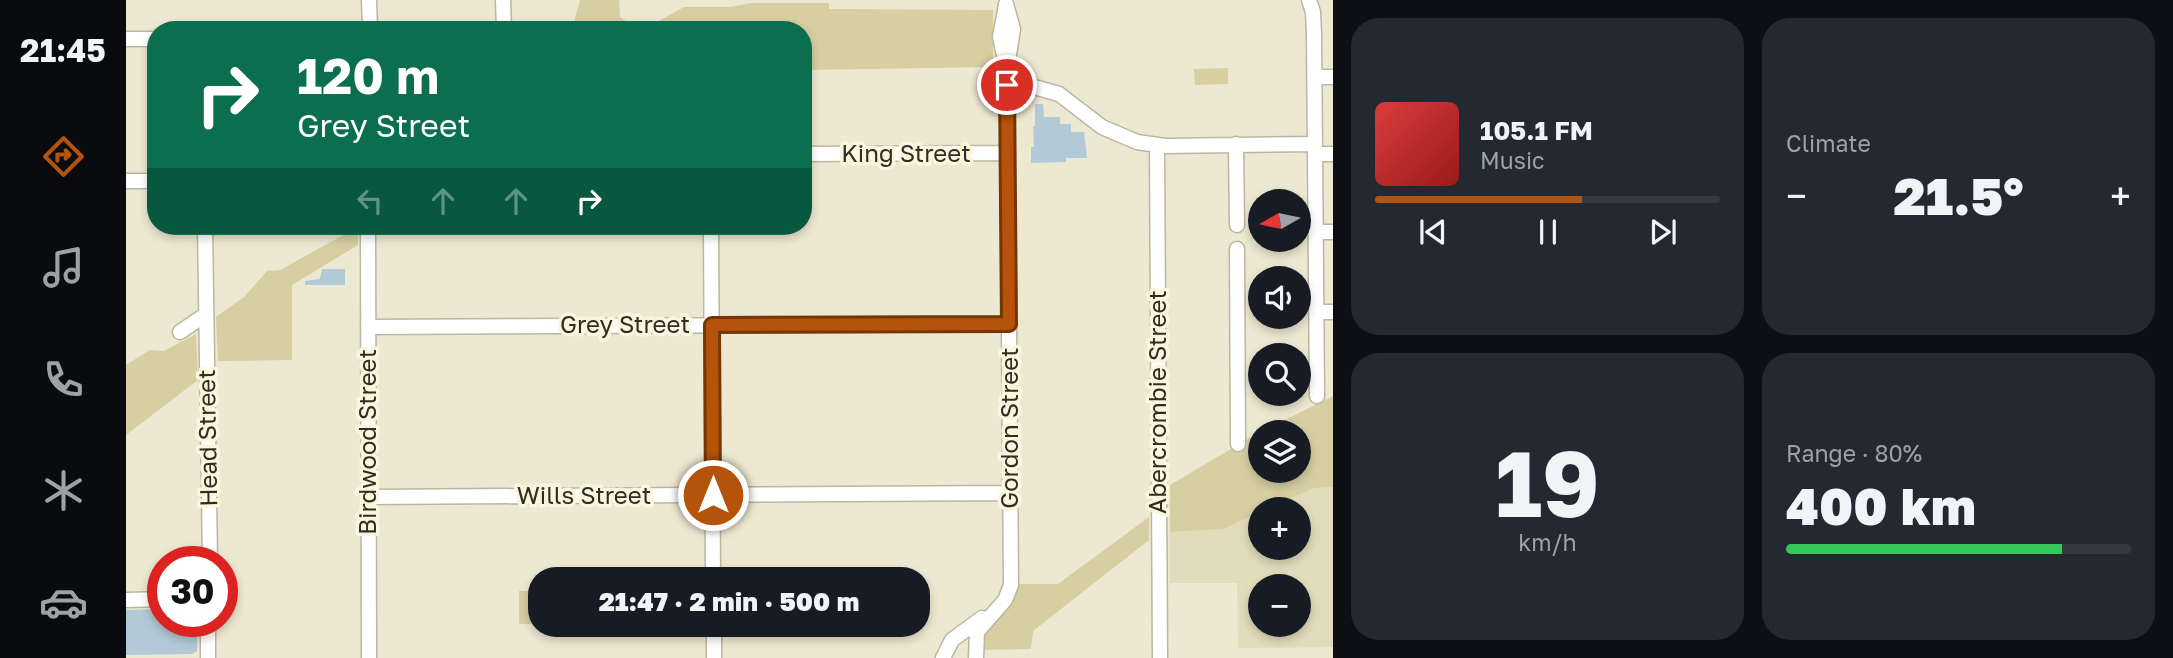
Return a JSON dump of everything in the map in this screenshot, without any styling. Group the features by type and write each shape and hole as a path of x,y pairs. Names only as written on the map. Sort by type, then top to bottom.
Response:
{"street":[{"path":"369,0 370,21"},
{"path":"503,0 504,21"},
{"path":"1309,0 1314,22 1317,396"},
{"name":"Gordon Street","path":"976,658 977,632 1005,600 1011,585 1007,67 1013,29 1006,2"},
{"path":"126,40 147,39"},
{"path":"1315,77 1333,77"},
{"path":"1007,85 1027,85 1059,94 1111,132 1137,142 1157,145 1236,144 1315,149 1333,154"},
{"path":"1236,144 1237,225"},
{"name":"Abercrombie Street","path":"1157,145 1160,658"},
{"name":"King Street","path":"812,154 1008,153"},
{"path":"126,181 147,181"},
{"path":"1316,232 1333,232"},
{"name":"Head Street","path":"205,235 210,546"},
{"name":"Birdwood Street","path":"368,235 369,658"},
{"path":"712,235 713,567"},
{"path":"1237,249 1238,444"},
{"path":"1316,312 1333,312"},
{"path":"180,332 205,314"},
{"name":"Grey Street","path":"368,327 1009,324"},
{"name":"Wills Street","path":"368,497 1010,493"},
{"path":"126,600 147,600"},
{"name":"Gordon Street","path":"943,658 952,640 990,614"},
{"path":"208,637 208,658"},
{"path":"714,637 714,658"}],"shaded area":[{"path":"580,0 619,0 620,17 626,21 574,21"},
{"path":"752,3 829,3 829,9 993,10 993,67 812,70 812,21 658,21 684,7 730,7"},
{"path":"1228,68 1228,84 1195,85 1194,69"},
{"path":"343,235 358,235 358,245 292,285 292,360 218,361 216,317 244,297 267,271 280,270"},
{"path":"196,334 198,380 126,435 126,365 150,350 164,351"},
{"path":"1333,396 1333,487 1314,488 1294,497 1248,497 1248,518 1223,529 1170,532 1170,485 1248,439 1248,483 1311,483 1311,420 1285,420"},
{"path":"1333,487 1333,647 1238,648 1237,583 1170,583 1170,532 1223,529 1248,518 1248,560 1311,560 1311,497 1294,497 1314,488"},
{"path":"1149,517 1149,540 1033,631 1031,649 980,650 981,633 1005,612 1017,584 1058,584"},
{"path":"519,591 528,591 528,624 519,624"}],"building":[{"path":"1035,104 1043,104 1044,117 1060,117 1060,124 1071,124 1071,132 1084,132 1087,158 1066,158 1066,162 1031,163"},
{"path":"322,269 345,269 345,285 305,285 305,281 320,279"},
{"path":"147,609 147,637 197,637 197,651 192,654 126,655 126,610"}],"route":[{"path":"713,495 712,325 1009,324 1007,85"}]}
